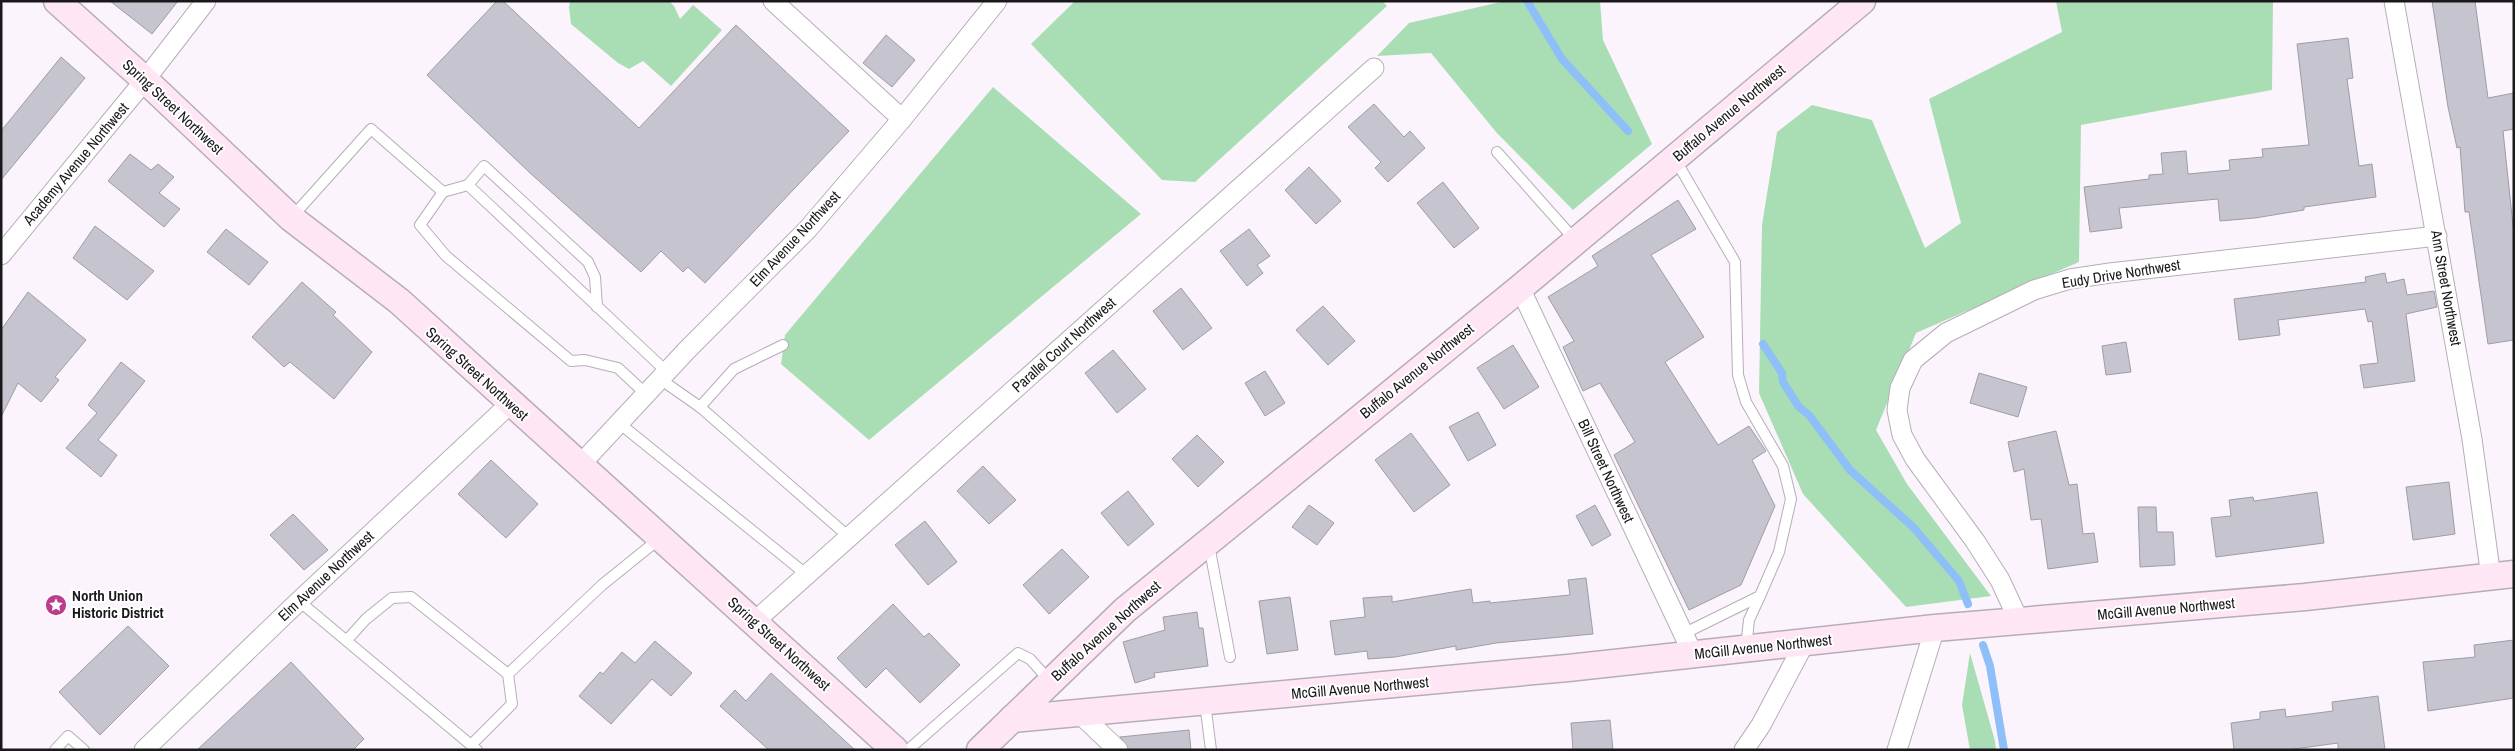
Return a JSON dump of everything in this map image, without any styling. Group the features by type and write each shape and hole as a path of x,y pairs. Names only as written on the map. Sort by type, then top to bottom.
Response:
{"street":[{"name":"Spring Street Northwest","path":"57,1 146,80 291,218 399,302 895,750"},
{"name":"Academy Avenue Northwest","path":"1,255 146,80 206,1"},
{"path":"773,1 902,119"},
{"name":"Elm Avenue Northwest","path":"579,466 663,376 807,230 902,119 997,1"},
{"name":"Buffalo Avenue Northwest","path":"980,750 1125,610 1520,288 1862,1"},
{"name":"Ann Street Northwest","path":"2394,1 2472,439 2503,575"},
{"name":"Parallel Court Northwest","path":"754,622 1374,68"},
{"name":"Eudy Drive Northwest","path":"2019,620 1990,564 1915,459 1902,435 1897,410 1900,388 1913,360 1946,333 2034,290 2070,279 2436,236"},
{"name":"Bill Street Northwest","path":"1520,288 1688,644"},
{"name":"Elm Avenue Northwest","path":"144,750 299,600 510,404"},
{"name":"McGill Avenue Northwest","path":"1012,719 1204,702 1688,644 1746,649 2019,620 2305,597 2503,575"},
{"path":"1897,750 1934,628"},
{"path":"1744,750 1761,725 1805,642"},
{"path":"1079,713 1118,750"}],"lane":[{"path":"291,218 371,129 443,192"},
{"path":"1497,152 1575,240"},
{"path":"1674,158 1735,262 1738,375 1746,402 1783,466 1791,499 1779,552 1749,620 1746,649"},
{"path":"597,306 595,277 588,262 484,166 468,185 443,192 420,225 446,256 571,361 585,360 618,368 646,394"},
{"path":"468,185 597,306 663,376 849,537"},
{"path":"700,407 734,369 783,345"},
{"path":"618,423 807,575"},
{"path":"508,674 602,585 660,538"},
{"path":"1209,541 1230,657"},
{"path":"1688,644 1760,596"},
{"path":"299,600 475,747 512,704 508,674 411,597 392,598 366,619 347,640"},
{"path":"908,750 1018,653 1030,659 1050,682"},
{"path":"1204,702 1211,750"},
{"path":"55,750 68,736 84,750"}],"green space":[{"path":"570,1 669,1 674,6 680,19 693,5 722,30 671,86 643,61 629,69 618,63 571,24"},
{"path":"1075,1 1382,1 1387,6 1195,182 1162,180 1031,44"},
{"path":"1505,1 1600,1 1603,40 1652,144 1573,210 1496,132 1431,53 1377,56 1409,23"},
{"path":"2056,1 2273,1 2272,90 2081,125 2079,262 1916,333 1876,430 1907,484 1991,596 1906,607 1803,494 1759,393 1762,225 1777,132 1812,105 1872,120 1925,248 1961,223 1929,99 2062,32"},
{"path":"993,87 1141,214 869,440 781,364 785,335"},
{"path":"1970,653 1996,750 1970,750 1962,705"}],"building":[{"path":"110,1 178,1 152,34"},
{"path":"497,1 503,1 639,128 736,25 849,131 705,283 688,267 683,272 661,251 641,272 530,173 427,75"},
{"path":"2432,1 2475,1 2488,98 2514,93 2514,129 2503,131 2514,235 2514,340 2488,344 2469,212 2465,212 2460,147 2457,148 2448,107"},
{"path":"886,35 915,60 892,87 863,63"},
{"path":"2348,38 2353,78 2347,79 2359,166 2372,164 2376,197 2304,207 2304,210 2255,218 2220,221 2218,199 2119,208 2122,228 2090,232 2084,187 2149,179 2149,175 2163,174 2161,153 2186,151 2188,174 2230,170 2229,160 2263,157 2262,149 2309,145 2297,44"},
{"path":"61,57 85,78 1,180 1,131"},
{"path":"1374,104 1404,137 1410,131 1425,148 1388,182 1375,168 1381,162 1348,127"},
{"path":"130,154 151,170 158,164 174,177 159,193 180,209 164,227 108,181"},
{"path":"1309,167 1341,201 1316,224 1285,190"},
{"path":"1443,182 1479,228 1454,248 1417,203"},
{"path":"1678,200 1696,229 1651,255 1704,337 1665,362 1718,445 1749,426 1766,451 1752,460 1775,506 1741,585 1689,610 1614,455 1635,442 1600,383 1583,391 1563,347 1574,341 1548,297 1598,266 1592,256"},
{"path":"95,226 154,271 127,300 73,258"},
{"path":"226,229 268,262 249,285 207,252"},
{"path":"1249,229 1270,256 1257,265 1263,273 1247,286 1220,251"},
{"path":"2385,273 2387,283 2404,279 2407,295 2434,291 2437,307 2406,314 2415,381 2364,388 2360,365 2378,363 2372,321 2368,322 2365,309 2278,320 2280,335 2239,340 2234,299 2366,282 2365,277"},
{"path":"302,282 336,312 333,315 372,352 334,399 290,362 284,367 252,337"},
{"path":"1181,288 1212,328 1183,350 1153,311"},
{"path":"28,292 86,340 55,377 59,380 41,402 18,383 1,417 1,330"},
{"path":"1323,306 1355,341 1328,365 1296,330"},
{"path":"2126,342 2131,372 2106,375 2102,346"},
{"path":"1513,345 1539,387 1504,409 1477,368"},
{"path":"1113,350 1146,389 1117,413 1085,373"},
{"path":"121,362 145,381 98,440 117,455 101,477 66,448 97,413 88,405"},
{"path":"1265,371 1285,403 1265,416 1245,383"},
{"path":"1979,373 2027,387 2018,417 1970,403"},
{"path":"1478,412 1496,445 1468,461 1449,427"},
{"path":"2056,431 2069,485 2077,484 2083,534 2094,533 2098,562 2048,569 2041,519 2031,520 2024,469 2014,472 2008,442"},
{"path":"1411,433 1450,485 1414,512 1375,460"},
{"path":"1197,435 1224,462 1198,487 1172,459"},
{"path":"491,460 538,504 506,538 458,494"},
{"path":"983,466 1016,500 989,524 957,491"},
{"path":"2449,482 2455,534 2413,540 2406,487"},
{"path":"1128,491 1154,524 1128,546 1101,513"},
{"path":"2317,492 2324,543 2216,557 2211,518 2231,516 2229,500 2253,497 2254,501"},
{"path":"1309,505 1334,523 1317,545 1292,527"},
{"path":"1595,505 1611,535 1592,546 1576,516"},
{"path":"2138,507 2156,507 2157,532 2173,532 2175,565 2140,567"},
{"path":"293,514 328,550 304,570 270,535"},
{"path":"925,521 957,562 928,585 895,545"},
{"path":"1062,549 1089,577 1049,614 1023,585"},
{"path":"1586,578 1593,634 1496,643 1456,650 1456,646 1395,657 1368,659 1367,651 1335,655 1330,621 1365,617 1363,598 1392,596 1392,602 1471,589 1473,603 1490,601 1490,603 1570,595 1568,580"},
{"path":"1290,597 1298,650 1267,654 1259,601"},
{"path":"893,604 924,637 929,633 960,665 920,703 886,668 866,688 837,658"},
{"path":"1197,612 1199,628 1203,628 1208,666 1154,673 1155,677 1135,683 1123,642 1165,630 1163,617"},
{"path":"128,626 169,666 100,735 59,692"},
{"path":"2514,640 2514,698 2428,711 2423,662 2475,657 2474,645"},
{"path":"655,641 692,673 671,696 652,679 611,724 579,696 600,672 603,674 622,652 635,663"},
{"path":"291,662 364,739 353,750 197,750"},
{"path":"771,673 855,750 769,750 720,706 735,690 746,701"},
{"path":"2378,696 2385,750 2338,750 2338,743 2287,750 2234,750 2231,723 2260,719 2260,712 2285,709 2286,717 2333,711 2332,702"},
{"path":"1610,720 1613,750 1573,750 1571,723"},
{"path":"1189,730 1191,750 1129,750 1120,737"}],"waterway":[{"path":"1527,1 1562,59 1628,131"},
{"path":"1763,344 1782,373 1783,382 1799,407 1809,415 1850,470 1914,528 1959,581 1968,604"},
{"path":"1983,645 1990,666 2004,750"}],"place":[{"name":"North Union Historic District","path":"56,605"}]}
